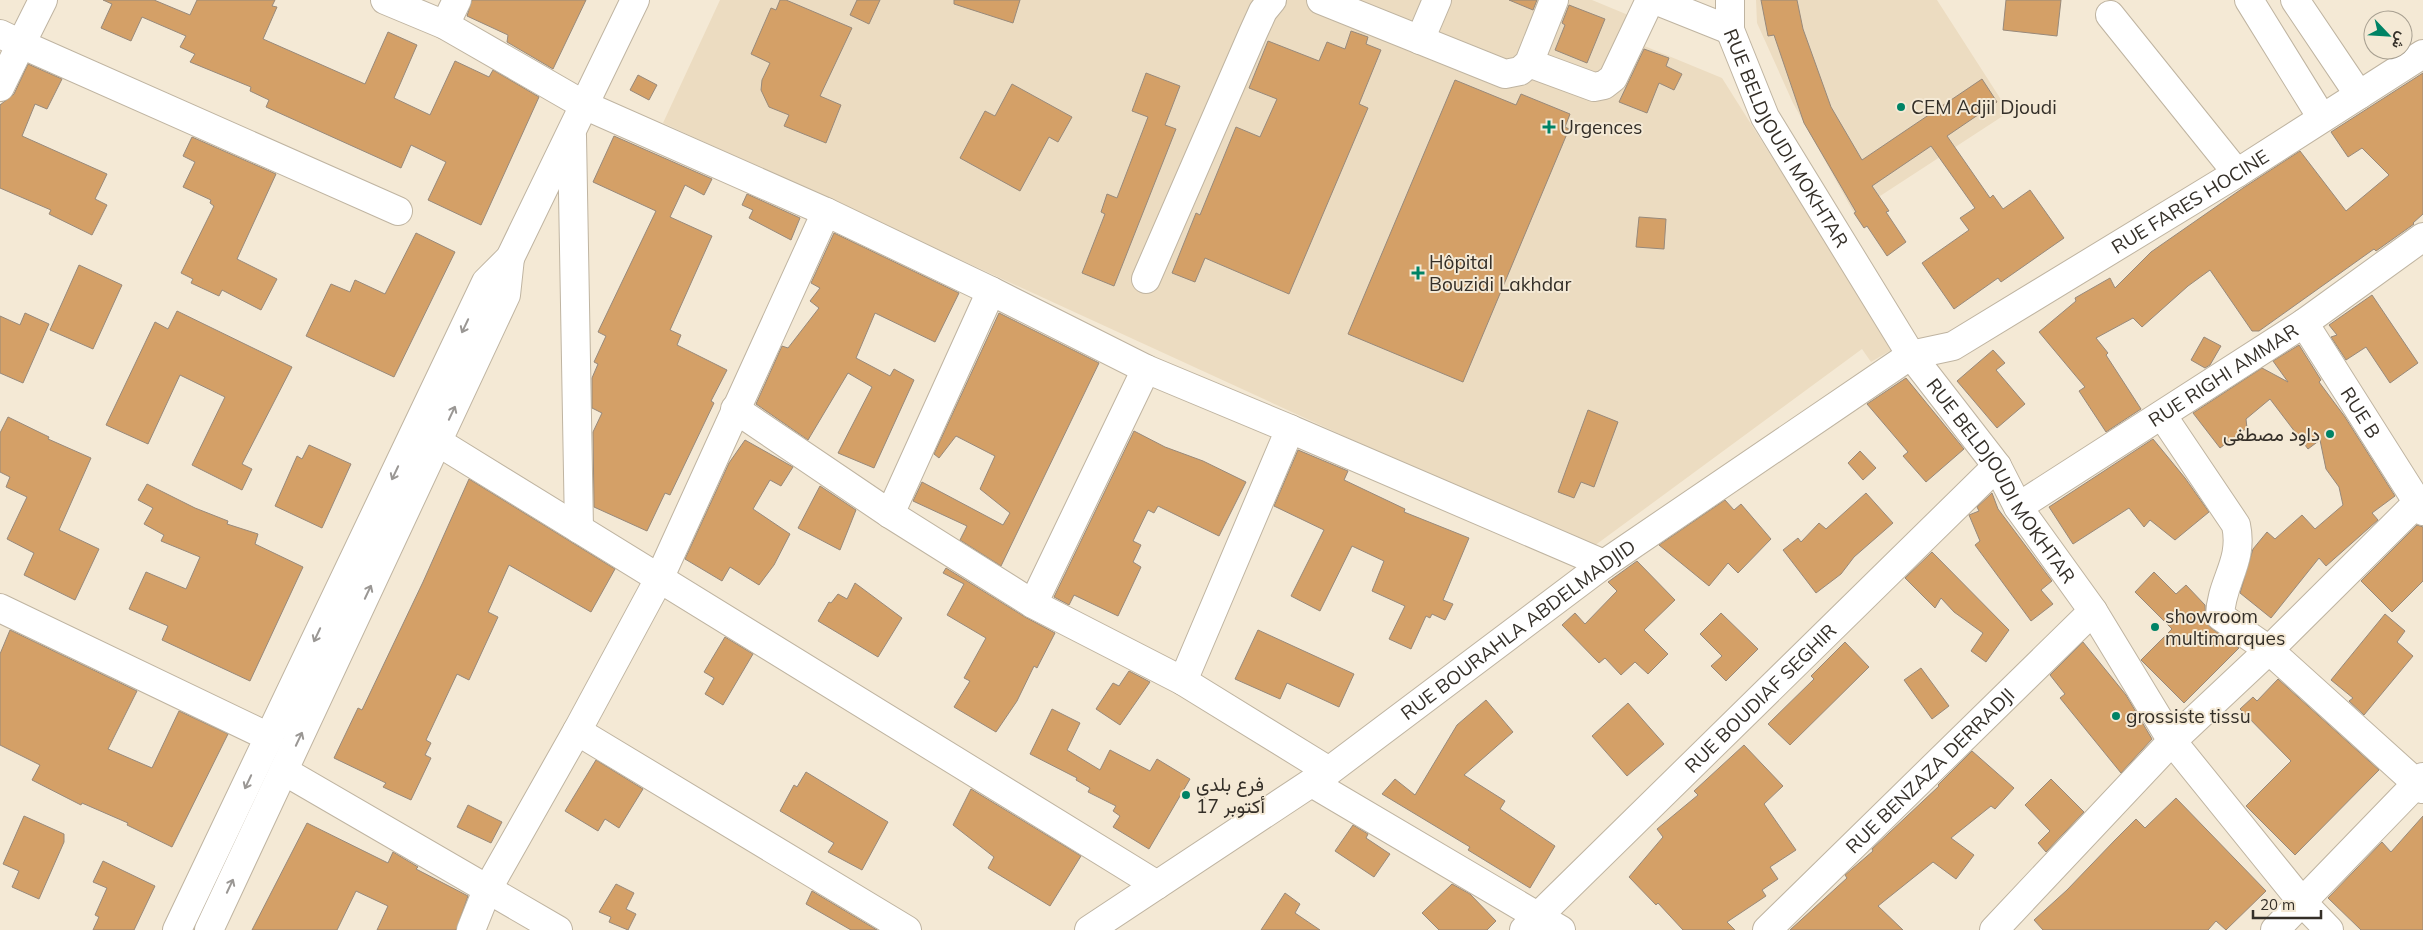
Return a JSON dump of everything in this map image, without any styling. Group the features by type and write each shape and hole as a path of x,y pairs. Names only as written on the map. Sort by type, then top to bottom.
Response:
{"street":[{"path":"0,87 10,39 43,0"},
{"path":"386,0 445,25 584,105 826,212 991,291 1146,369 1604,564"},
{"path":"445,25 457,0"},
{"path":"177,930 486,282 510,258 635,0"},
{"path":"1146,279 1253,33 1263,11 1272,0"},
{"path":"1321,0 1505,74 1520,71 1529,63 1554,0"},
{"path":"1420,40 1437,0"},
{"path":"1529,63 1594,87 1604,85 1612,78 1650,0"},
{"path":"1655,0 1730,30"},
{"name":"RUE BELDJOUDI MOKHTAR","path":"1730,0 1730,30 1765,117 1911,355 1997,466 2018,507 2093,611 2172,741 2303,903 2329,930"},
{"path":"2248,0 2322,118"},
{"path":"2295,0 2358,95"},
{"path":"2110,15 2237,173"},
{"path":"10,39 398,211"},
{"name":"RUE FARES HOCINE","path":"1953,346 2237,173 2423,54"},
{"path":"572,130 579,529"},
{"path":"471,930 487,890 577,731 659,579 826,212"},
{"name":"RUE RIGHI AMMAR","path":"2018,507 2304,324 2423,237"},
{"path":"209,930 506,295 510,258"},
{"path":"890,514 991,291"},
{"name":"RUE B","path":"2304,324 2420,507"},
{"name":"RUE BOURAHLA ABDELMADJID","path":"1089,930 1320,777 1604,564 1911,355 1953,346"},
{"path":"1033,604 1146,369"},
{"path":"735,409 890,514 1033,604 1183,681 1531,923 1561,930"},
{"path":"2162,416 2236,525 2239,539 2238,556 2220,603 2220,616 2269,650 2421,783 2275,930"},
{"path":"1183,681 1290,429"},
{"path":"438,442 1157,885"},
{"name":"RUE BOUDIAF SEGHIR","path":"1531,923 1997,466"},
{"path":"1994,930 2172,741 2420,507"},
{"path":"0,608 269,737"},
{"name":"RUE BENZAZA DERRADJI","path":"1767,930 2093,611"},
{"path":"577,731 907,930"},
{"path":"284,771 558,930"}],"shaded area":[{"name":"Hôpital Bouzidi Lakhdar","path":"720,0 1592,0 1633,17 1625,38 1722,78 1893,349 1871,362 1862,349 1590,549 663,123"},
{"name":"CEM Adjil Djoudi","path":"1756,0 1937,0 2009,112 1854,213 1793,103 1757,23"}],"building":[{"path":"103,0 154,0 190,15 197,0 275,0 272,6 277,7 263,39 365,84 388,32 417,45 394,98 430,115 455,61 489,77 493,70 539,97 481,225 428,200 446,162 411,145 401,168 266,107 269,100 250,91 251,87 190,62 195,54 180,47 186,36 142,17 131,41 101,28 112,4"},
{"path":"472,0 586,0 553,69 507,42 508,35 467,16"},
{"path":"780,0 786,0 852,28 820,96 841,105 826,143 784,126 789,115 769,107 761,90 762,80 770,63 751,54 771,8 776,10"},
{"path":"857,0 880,0 869,24 850,15"},
{"path":"954,0 1020,0 1013,23 954,4"},
{"path":"1509,0 1537,0 1533,10"},
{"path":"1761,0 1797,0 1803,29 1831,107 1862,160 1982,79 1997,102 1947,136 1990,198 1993,195 2003,209 2030,190 2064,238 2001,282 1998,278 1954,309 1922,263 1969,230 1960,218 1975,208 1931,146 1872,186 1889,211 1886,212 1906,242 1887,256 1867,226 1864,228 1854,213 1856,212 1804,123 1774,35 1768,36"},
{"path":"2006,0 2061,0 2057,36 2003,30"},
{"path":"1569,5 1605,19 1587,63 1555,50 1565,25 1562,23"},
{"path":"1351,31 1368,37 1366,44 1381,50 1359,104 1368,108 1289,294 1205,258 1195,282 1172,273 1196,213 1200,215 1236,127 1260,137 1277,99 1249,88 1268,41 1319,61 1327,42 1345,49"},
{"path":"1644,49 1669,58 1666,66 1682,74 1674,90 1659,83 1647,113 1619,102"},
{"path":"28,64 62,79 47,109 35,104 22,136 107,174 95,199 107,205 92,235 49,214 51,210 0,188 0,105 14,94"},
{"path":"1146,73 1180,86 1165,125 1176,129 1114,286 1082,273 1105,214 1101,212 1107,194 1117,198 1148,117 1132,111"},
{"path":"2423,73 2423,214 2414,224 2376,251 2374,249 2259,331 2252,331 2210,270 2188,286 2142,327 2133,318 2096,338 2108,353 2106,355 2141,409 2106,432 2079,391 2085,387 2039,332 2076,301 2075,298 2110,278 2115,288 2151,252 2300,151 2346,211 2389,175 2362,148 2348,157 2331,132"},
{"path":"638,75 657,85 649,100 630,90"},
{"path":"1455,80 1516,105 1521,94 1570,114 1565,127 1569,129 1463,382 1348,334"},
{"path":"1012,84 1072,117 1058,142 1049,137 1020,191 960,158 985,111 995,116"},
{"path":"614,136 712,179 704,195 685,185 670,217 712,236 670,330 681,335 677,345 727,370 711,401 714,403 670,495 665,493 647,531 594,507 593,432 602,413 592,408 592,378 598,364 594,362 606,336 598,332 656,211 593,182"},
{"path":"192,137 276,174 237,259 277,279 261,310 222,290 219,296 191,283 193,279 181,273 214,206 210,203 211,200 183,187 195,162 183,156"},
{"path":"747,194 800,218 791,240 749,218 753,210 742,205"},
{"path":"1639,217 1666,219 1664,249 1636,247"},
{"path":"416,233 455,252 394,377 306,336 331,284 350,292 355,280 385,294"},
{"path":"834,233 959,293 935,342 875,313 856,358 890,376 894,369 914,380 874,468 838,453 872,387 848,373 808,440 756,404 782,346 788,348 819,308 810,301 820,288 811,283"},
{"path":"79,265 122,285 93,349 50,330"},
{"path":"2372,295 2418,363 2390,383 2366,347 2346,360 2331,337 2337,335 2329,325"},
{"path":"177,311 292,367 242,464 252,469 242,490 192,465 225,397 180,375 148,444 106,425 155,322 168,329"},
{"path":"25,313 49,324 23,383 0,373 0,316 20,325"},
{"path":"999,313 1099,363 1001,566 960,540 967,526 913,501 922,482 1003,525 1010,513 980,489 995,456 956,436 939,458 934,454"},
{"path":"2204,337 2221,346 2210,365 2205,368 2191,360"},
{"name":"داود مصطفى","path":"2299,345 2321,380 2319,382 2345,417 2395,496 2372,513 2378,520 2326,566 2319,558 2271,618 2240,593 2253,549 2267,532 2275,539 2302,515 2315,529 2343,505 2339,487 2326,469 2320,440 2308,449 2270,399 2246,419 2247,428 2220,448 2193,413 2262,368 2288,382 2273,361"},
{"path":"1993,350 2005,363 1996,370 2025,404 1997,428 1957,381"},
{"path":"1906,378 1964,449 1926,482 1903,456 1908,452 1867,404"},
{"path":"1588,410 1618,422 1594,487 1581,482 1574,498 1558,492"},
{"path":"8,417 49,437 48,439 91,458 59,530 99,549 75,600 24,575 34,553 7,539 27,497 6,487 10,477 0,472 0,433"},
{"path":"1134,431 1165,447 1203,461 1246,482 1219,536 1158,506 1154,513 1148,510 1133,541 1141,545 1133,562 1141,567 1118,616 1074,595 1069,605 1054,597"},
{"path":"2153,439 2185,478 2209,512 2175,540 2150,520 2144,527 2129,508 2073,544 2049,507"},
{"path":"745,440 793,467 781,486 770,480 753,509 790,534 774,565 759,585 730,567 722,581 685,559 729,463"},
{"path":"309,445 351,464 322,528 275,506 297,456 302,459"},
{"path":"1298,450 1348,471 1344,480 1405,509 1404,512 1469,538 1443,600 1453,604 1445,620 1432,614 1430,618 1426,616 1411,649 1389,639 1405,606 1372,591 1384,561 1352,546 1320,611 1291,596 1324,530 1274,506"},
{"path":"1860,451 1876,468 1863,480 1848,463"},
{"path":"469,479 615,569 591,612 509,565 488,612 498,617 469,680 457,674 426,740 431,743 425,755 431,758 411,800 383,787 386,783 334,758 358,708 362,710 423,582"},
{"path":"147,484 195,508 228,521 227,524 258,534 255,544 303,567 250,681 162,640 168,626 129,609 146,572 186,589 200,557 161,541 164,535 144,524 153,508 138,500"},
{"path":"820,486 856,510 840,550 798,528"},
{"path":"1866,493 1893,523 1854,557 1841,574 1816,593 1783,550 1798,538 1801,542 1819,523 1826,529"},
{"path":"1992,493 1998,509 2052,581 2041,590 2053,604 2031,621 1975,545 1980,541 1969,515 1979,511 1977,507"},
{"path":"1725,500 1734,510 1741,504 1771,539 1738,573 1728,563 1709,586 1659,545"},
{"path":"2417,525 2423,527 2423,581 2392,612 2361,581"},
{"path":"1932,552 2009,630 1986,662 1971,651 1983,633 1954,612 1941,598 1935,608 1905,578"},
{"path":"1637,561 1675,600 1644,630 1668,654 1648,674 1635,662 1621,675 1605,658 1599,663 1562,625 1575,613 1585,624 1617,591 1608,582"},
{"path":"946,568 1025,617 1055,633 1037,668 1034,666 1017,701 996,732 954,707 970,681 964,678 986,638 947,615 964,584 943,573"},
{"path":"2154,572 2176,594 2186,585 2205,605 2206,622 2211,628 2239,648 2184,703 2141,660 2172,629 2135,592"},
{"path":"855,583 902,618 878,657 818,621 829,602 831,603 838,594 847,599"},
{"path":"1721,613 1758,649 1726,681 1711,666 1722,656 1700,634"},
{"path":"2385,614 2405,631 2397,642 2413,656 2364,715 2349,701 2353,698 2331,680"},
{"path":"10,630 137,691 108,749 152,768 179,711 228,734 172,847 127,825 128,823 82,803 81,805 32,780 40,765 0,745 0,654"},
{"path":"1258,630 1354,674 1339,707 1287,683 1280,699 1235,679"},
{"path":"725,637 753,654 723,705 705,694 714,678 704,672"},
{"path":"1845,642 1869,667 1790,745 1768,724 1814,679 1811,676"},
{"path":"2083,642 2126,695 2152,739 2121,773 2060,698 2065,694 2050,675"},
{"path":"1921,668 1949,706 1932,719 1904,680"},
{"path":"1129,671 1150,682 1120,725 1096,709 1113,683 1119,686"},
{"path":"2278,679 2379,770 2295,855 2246,806 2291,761 2240,709 2253,697 2257,701"},
{"path":"1486,700 1513,732 1464,775 1505,801 1500,809 1555,846 1530,888 1468,850 1470,847 1382,794 1395,779 1415,795 1457,725"},
{"path":"1628,703 1664,744 1627,776 1592,736"},
{"path":"1052,709 1080,723 1067,750 1100,770 1110,750 1150,771 1157,759 1190,779 1149,849 1113,827 1120,816 1113,811 1116,806 1088,792 1090,788 1076,780 1077,778 1030,754"},
{"path":"1744,745 1783,786 1764,804 1796,850 1770,867 1778,879 1762,890 1766,896 1727,922 1735,930 1683,930 1658,903 1656,905 1629,877 1663,837 1657,829 1698,795 1694,791"},
{"path":"1972,751 2014,788 1995,809 1991,806 1951,838 1974,855 1956,879 1933,862 1878,906 1903,930 1790,930 1847,878 1845,875 1873,851 1872,849 1939,786"},
{"path":"596,760 643,789 619,828 605,819 598,831 565,811"},
{"path":"806,772 888,822 862,870 828,852 834,843 780,811 794,785 797,787"},
{"path":"2051,779 2084,812 2046,852 2038,843 2050,831 2025,805"},
{"path":"971,789 1081,856 1050,906 988,868 994,857 953,825"},
{"path":"2176,798 2266,891 2226,930 2216,921 2208,930 2043,930 2034,920 2067,890 2136,819 2145,828"},
{"path":"468,805 502,822 491,843 457,827"},
{"path":"24,816 64,834 64,842 39,899 12,887 19,871 3,864"},
{"path":"2423,816 2423,930 2361,930 2328,898 2382,842 2391,852"},
{"path":"307,823 388,863 393,852 418,867 416,869 468,896 456,930 377,930 388,906 356,891 337,930 252,930"},
{"path":"1353,825 1368,834 1366,838 1390,854 1374,877 1335,851"},
{"path":"103,861 155,886 134,930 93,930 99,917 95,915 107,888 93,882"},
{"path":"616,884 634,893 626,909 636,914 628,930 609,922 611,917 599,912"},
{"path":"1452,884 1470,894 1496,921 1487,930 1439,930 1422,913"},
{"path":"812,891 877,930 851,930 806,904"},
{"path":"1285,893 1300,904 1295,913 1320,930 1261,930"}],"place":[{"name":"CEM Adjil Djoudi","path":"1901,107"},
{"name":"Urgences","path":"1549,127"},
{"name":"Hôpital Bouzidi Lakhdar","path":"1418,273"},
{"name":"داود مصطفى","path":"2330,434"},
{"name":"showroom multimarques","path":"2155,627"},
{"name":"grossiste tissu","path":"2116,716"},
{"name":"فرع بلدي 17 أكتوبر","path":"1186,795"}]}
